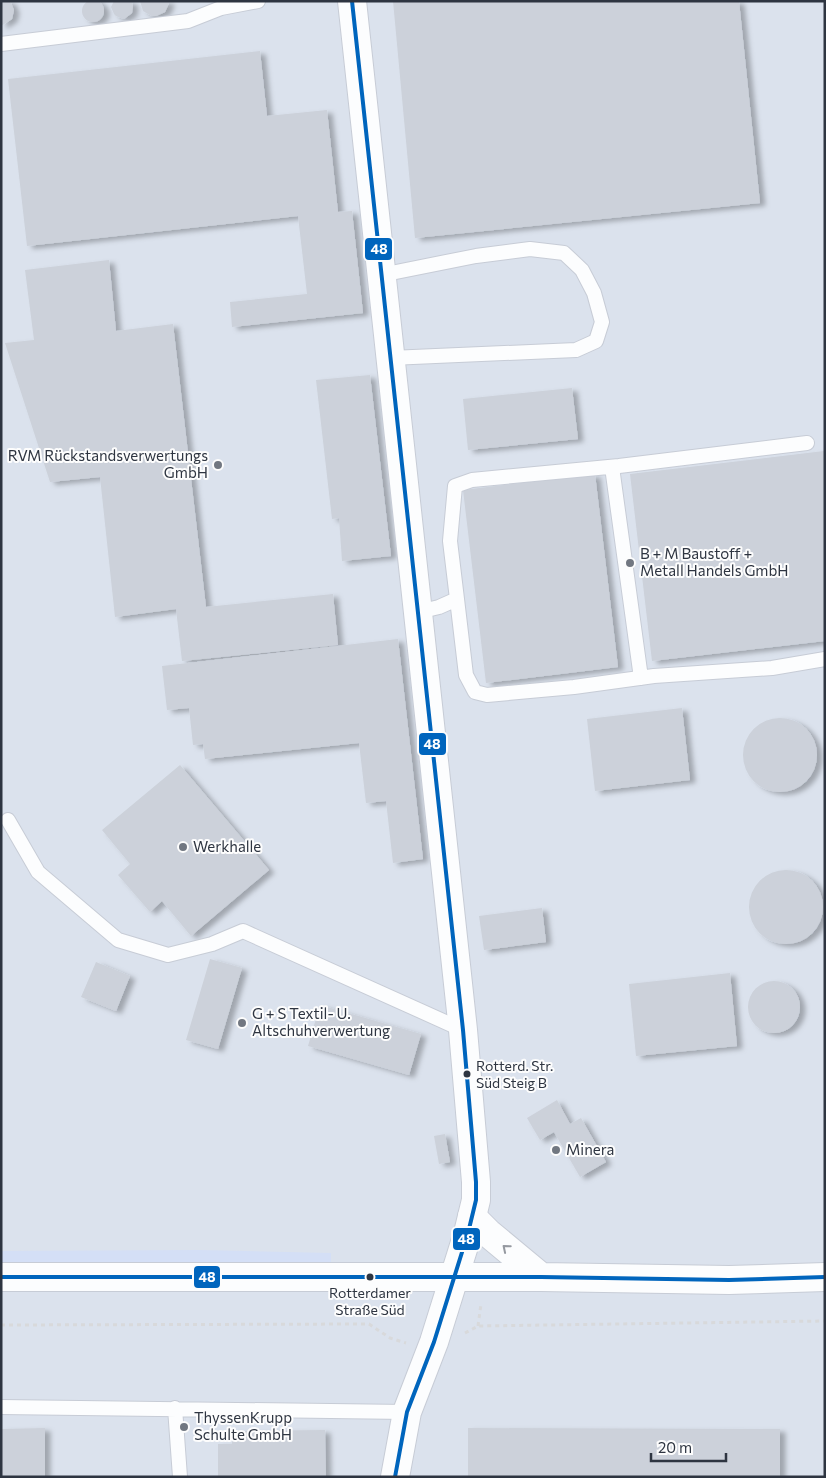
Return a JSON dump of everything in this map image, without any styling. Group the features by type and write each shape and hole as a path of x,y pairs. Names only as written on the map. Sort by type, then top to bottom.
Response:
{"street":[{"path":"352,1 463,1030 476,1182 476,1200 455,1277 434,1342 407,1412 395,1477"},
{"path":"472,1217 488,1233 541,1277"},
{"path":"1,1277 541,1277 729,1280 825,1277"}],"lane":[{"path":"1,44 188,22 209,7 258,1"},
{"path":"382,275 476,256 530,249 564,253 582,270 594,293 602,322 596,340 576,350 390,358"},
{"path":"807,443 472,480 455,486 450,541 466,675 475,692 487,695 504,694 641,678 772,668 825,659"},
{"path":"612,466 641,678"},
{"path":"418,612 439,607 457,599"},
{"path":"8,820 38,872 118,940 168,955 212,944 243,930 463,1030"},
{"path":"1,1407 407,1412"},
{"path":"175,1408 180,1477"}],"path":[{"path":"1,1325 369,1324 390,1338 409,1344 452,1341 478,1326 825,1321"}],"shaded area":[{"path":"1,1 825,1 825,1477 1,1477"},
{"path":"199,1250 331,1253 331,1263 1,1262 1,1251"}],"building":[{"path":"93,0 101,3 104,11 101,19 93,22 85,19 82,11 85,3"},
{"path":"1,1 10,1 14,10 12,19 1,26"},
{"path":"114,1 131,1 133,5 132,13 124,19 116,16 111,7"},
{"path":"140,1 169,1 169,3 165,12 152,16 143,11"},
{"path":"393,1 739,1 760,203 415,238"},
{"path":"260,51 267,116 327,110 338,212 352,211 363,313 232,327 230,302 307,294 298,216 27,246 8,79"},
{"path":"109,260 116,331 173,324 206,607 333,594 338,645 182,661 176,609 115,617 100,477 50,482 5,343 34,340 25,270"},
{"path":"370,375 391,556 342,561 339,518 332,519 316,380"},
{"path":"572,388 578,439 468,450 463,399"},
{"path":"824,451 825,641 652,661 630,474"},
{"path":"595,474 618,667 486,683 463,490"},
{"path":"398,639 423,859 393,863 386,801 366,803 359,743 205,759 203,744 193,745 189,708 167,710 162,666"},
{"path":"682,708 690,780 595,791 587,719"},
{"path":"780,718 801,724 811,734 817,755 811,776 801,786 780,792 759,786 749,776 743,755 749,734 759,724"},
{"name":"Werkhalle","path":"180,765 269,870 191,936 162,901 150,912 118,875 130,864 102,830"},
{"path":"786,870 807,876 817,886 823,907 817,928 807,938 786,944 765,938 755,928 749,907 755,886 765,876"},
{"path":"542,908 546,942 484,950 479,916"},
{"path":"210,959 242,968 218,1049 186,1040"},
{"path":"96,962 130,976 116,1011 81,997"},
{"path":"730,973 737,1046 636,1056 629,984"},
{"path":"774,981 784,983 792,989 798,997 800,1007 798,1017 792,1025 784,1031 774,1033 764,1031 756,1025 750,1017 748,1007 750,997 756,989 764,983"},
{"path":"320,1005 421,1034 409,1075 308,1046"},
{"path":"557,1100 570,1124 581,1118 606,1162 580,1177 554,1132 540,1140 527,1118"},
{"path":"445,1134 450,1162 439,1164 434,1136"},
{"path":"45,1428 45,1477 1,1477 1,1429"},
{"path":"468,1428 780,1429 780,1477 468,1477"},
{"path":"325,1430 326,1477 218,1477 218,1444 232,1444 232,1431"}],"transit line":[{"name":"48","path":"352,1 463,1030 476,1182 476,1200 468,1233 434,1342 407,1412 395,1477"},
{"name":"48","path":"1,1277 541,1277 729,1280 825,1277"}],"place":[{"name":"RVM Rückstandsverwertungs GmbH","path":"218,465"},
{"name":"B + M Baustoff + Metall Handels GmbH","path":"630,563"},
{"name":"Werkhalle","path":"183,847"},
{"name":"G + S Textil- U. Altschuhverwertung","path":"242,1023"},
{"name":"Rotterd. Str. Süd Steig B","path":"467,1074"},
{"name":"Minera","path":"556,1150"},
{"name":"Rotterdamer Straße Süd","path":"370,1277"},
{"name":"ThyssenKrupp Schulte GmbH","path":"184,1427"}]}
